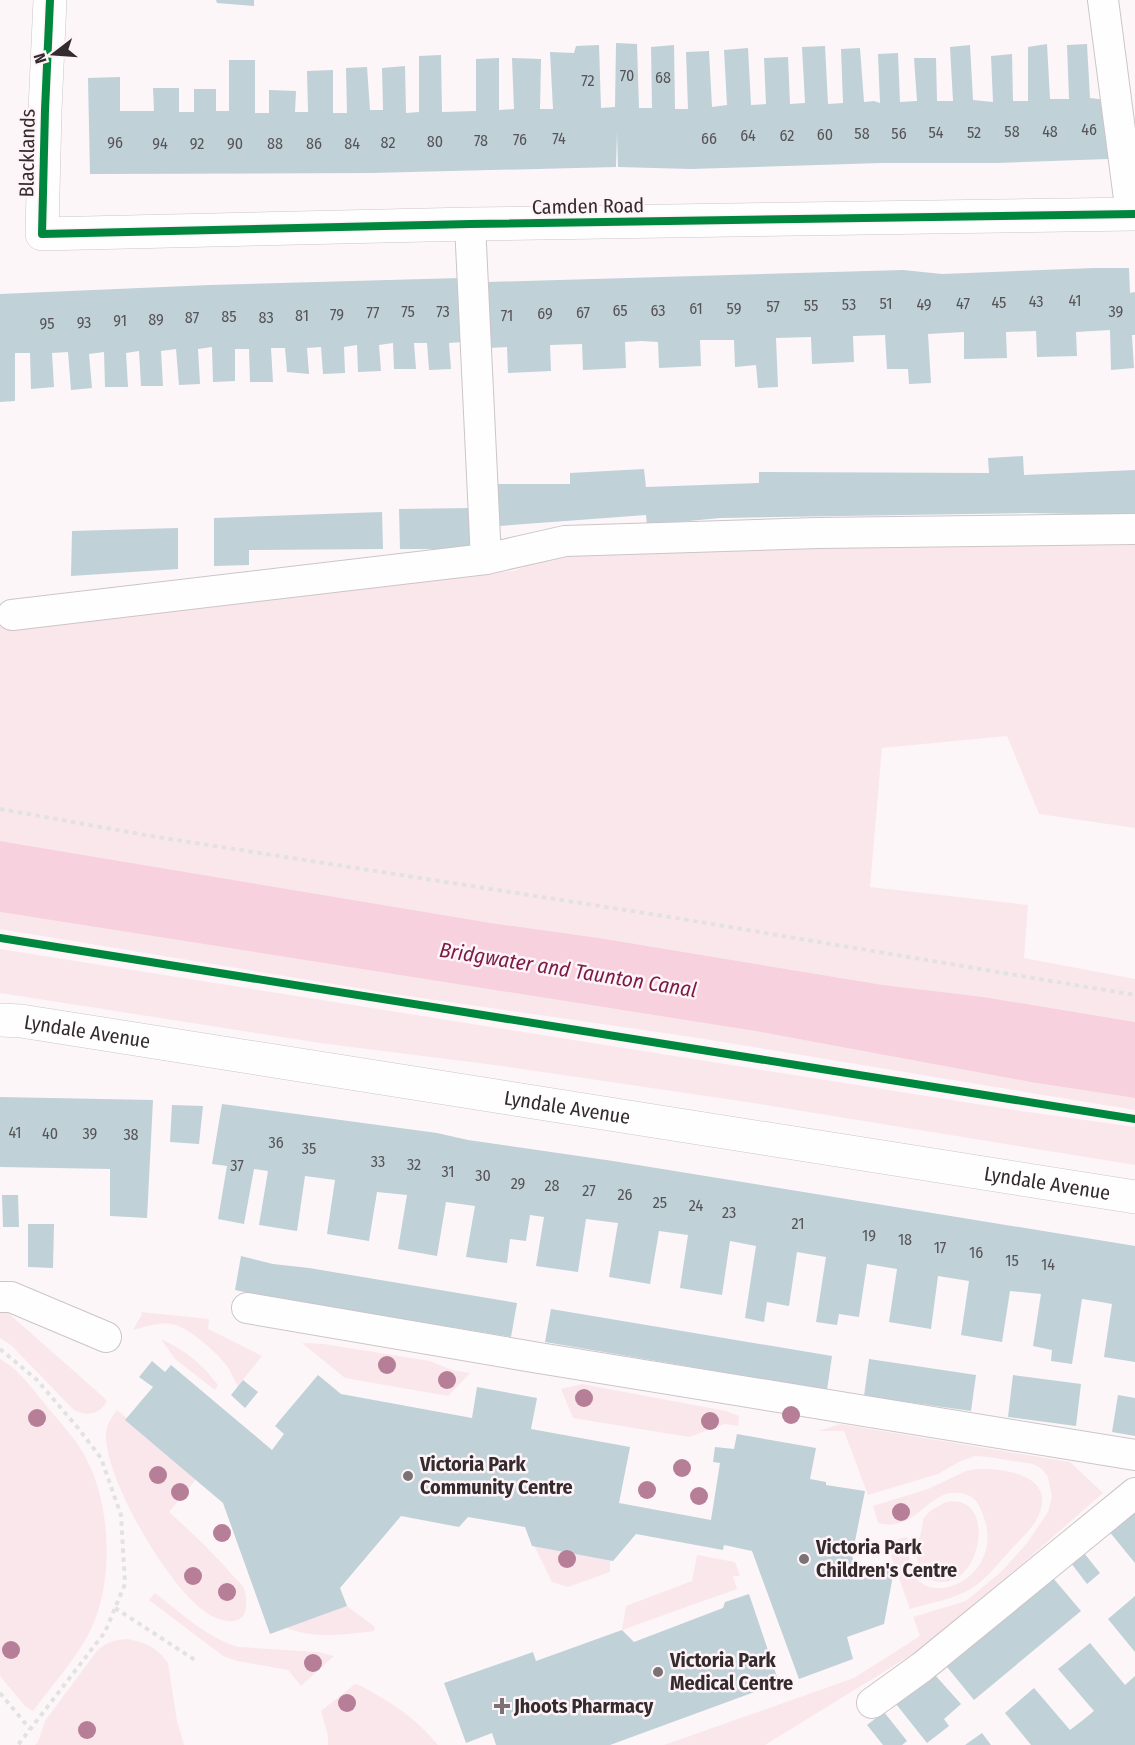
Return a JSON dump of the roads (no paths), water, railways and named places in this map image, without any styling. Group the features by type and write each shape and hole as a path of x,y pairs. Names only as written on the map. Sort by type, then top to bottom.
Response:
{"street":[{"name":"Blacklands","path":"42,234 50,0"},
{"name":"Camden Road","path":"42,234 470,224 1133,214"},
{"name":"Lyndale Avenue","path":"0,1020 21,1021 1135,1197"}],"lane":[{"path":"1103,0 1133,214"},
{"path":"470,224 486,559"},
{"path":"12,615 486,559 565,541 818,533 1135,529"},
{"path":"0,1297 11,1297 106,1337"},
{"path":"247,1308 1135,1455"},
{"path":"872,1703 922,1667 1135,1493"}],"water":[{"name":"Bridgwater and Taunton Canal","path":"0,841 491,923 1135,1022 1135,1098 1036,1083 755,1031 0,912"}],"place":[{"name":"Victoria Park Community Centre","path":"408,1476"},
{"name":"Victoria Park Children's Centre","path":"804,1559"},
{"name":"Victoria Park Medical Centre","path":"658,1672"},
{"name":"Jhoots Pharmacy","path":"502,1706"}]}
